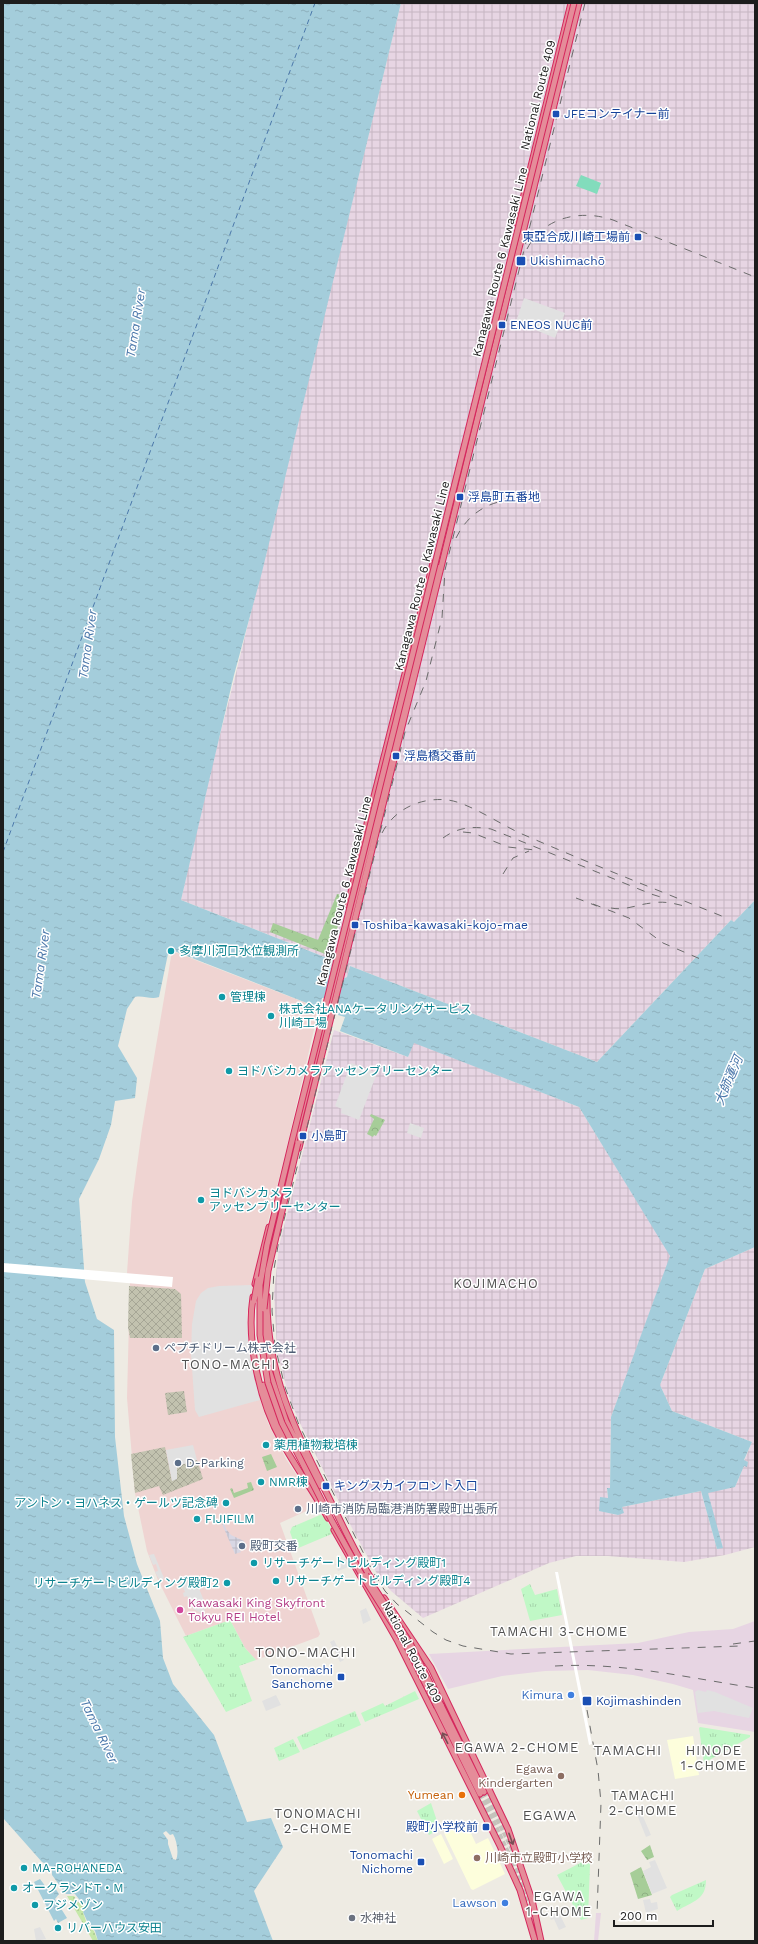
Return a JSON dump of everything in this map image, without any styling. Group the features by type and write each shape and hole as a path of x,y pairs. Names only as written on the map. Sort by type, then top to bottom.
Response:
{"highway":[{"name":"National Route 409","path":"535,1941 520,1890 403,1653 323,1509 276,1430 264,1399 253,1346 251,1313 260,1260 283,1181 367,824 571,3"},
{"name":"Kanagawa Route 6 Kawasaki Line","path":"574,3 282,1181 264,1261 259,1297 261,1347 272,1396 282,1423 363,1578 406,1645 482,1793 418,1657 363,1569 334,1516 286,1421 268,1371 262,1322 265,1274 313,1066 579,3"},
{"name":"National Route 409","path":"541,1941 532,1900 508,1829 431,1668 369,1576 296,1431 278,1385 272,1357 268,1321 268,1290 272,1251 292,1175 579,3"},
{"path":"278,1385 267,1347 264,1309 268,1271 298,1143 313,1066"},
{"path":"282,1181 260,1267 252,1324 254,1344 265,1388 293,1460"}],"shaded area":[{"path":"401,3 755,3 755,900 734,922 731,920 597,1062 350,966 347,977 345,978 330,972 332,960 181,900 205,792 235,677"},
{"path":"524,298 565,313 555,338 516,322"},
{"path":"172,951 319,1008 283,1163 259,1256 247,1313 249,1352 260,1400 268,1423 286,1459 316,1504 315,1507 280,1523 320,1634 318,1637 256,1660 245,1648 230,1620 186,1636 158,1580 147,1551 135,1493 127,1398 130,1282 127,1273 132,1202 142,1129"},
{"path":"334,1030 408,1057 413,1042 579,1107 671,1256 611,1417 610,1488 607,1488 608,1498 602,1511 618,1515 622,1507 701,1491 717,1549 719,1548 708,1492 735,1487 744,1466 748,1462 744,1461 752,1442 672,1411 660,1385 705,1269 755,1247 755,1547 725,1555 684,1562 608,1556 576,1556 549,1563 423,1618 391,1591 376,1572 353,1530 299,1421 289,1397 277,1351 274,1293 279,1246"},
{"path":"351,1063 377,1073 359,1120 341,1113 342,1109 335,1106"},
{"path":"410,1123 424,1128 421,1138 407,1133"},
{"path":"252,1285 247,1313 249,1352 260,1400 199,1417 195,1410 191,1354 192,1324 196,1301 201,1293 208,1288 219,1286"},
{"path":"129,1286 175,1289 181,1294 182,1338 130,1338 128,1327"},
{"path":"184,1391 187,1412 168,1415 165,1393"},
{"name":"D-Parking","path":"193,1445 197,1460 177,1466 177,1479 172,1481 166,1450"},
{"path":"165,1447 172,1481 177,1466 197,1460 203,1479 163,1495 159,1486 135,1493 131,1454"},
{"path":"224,1523 226,1529 231,1535 244,1541 244,1543 238,1546 241,1552 235,1554 222,1524"},
{"path":"154,1554 164,1578 160,1581 155,1572 158,1571 156,1564 153,1565 149,1555"},
{"path":"347,1558 351,1566 338,1571 335,1564"},
{"path":"195,1579 207,1608 204,1609 205,1612 203,1614 193,1609 187,1596 184,1597 183,1593 185,1592 182,1585"},
{"path":"366,1608 371,1620 363,1624 360,1611"},
{"path":"755,1621 755,1732 698,1723 693,1690 633,1675 588,1670 545,1671 502,1676 448,1689 429,1654 638,1643 689,1632 733,1629"},
{"path":"334,1640 344,1660 340,1662 330,1642"},
{"path":"698,1690 715,1692 753,1708 749,1718 714,1711 698,1713 695,1692"},
{"path":"276,1695 281,1705 266,1711 262,1701"},
{"path":"693,1736 699,1775 675,1779 667,1740"},
{"path":"638,1805 651,1835 646,1837 634,1807"},
{"name":"川崎市立殿町小学校","path":"465,1821 476,1844 488,1838 505,1874 473,1890 471,1889 444,1833"},
{"name":"川崎市立殿町小学校","path":"441,1834 453,1859 444,1864 432,1839"},
{"path":"655,1860 667,1888 652,1894 643,1871 651,1867 649,1862"},
{"path":"650,1899 651,1903 657,1902 658,1909 646,1913 643,1900"},
{"path":"558,1911 566,1927 559,1930 554,1919 551,1920 549,1915"},
{"path":"596,1913 601,1913 598,1941 594,1941"},
{"path":"40,1927 46,1939 36,1941 34,1929"}],"green space":[{"path":"581,175 601,183 597,194 576,186"},
{"path":"337,894 346,895 330,956 270,932 273,923 318,940"},
{"path":"371,1114 385,1120 376,1136 374,1135 373,1137 367,1134 374,1119 370,1116"},
{"path":"271,1454 277,1467 267,1471 262,1457"},
{"path":"251,1482 254,1490 234,1498 230,1489 232,1488 234,1493 248,1488 247,1483"},
{"path":"320,1515 324,1516 334,1533 296,1549 290,1532 292,1527"},
{"path":"530,1584 535,1595 557,1589 562,1615 530,1621 521,1589"},
{"path":"230,1620 245,1648 256,1660 239,1666 252,1701 226,1712 183,1637"},
{"path":"415,1691 419,1699 365,1722 361,1713 383,1703 385,1706"},
{"path":"355,1711 361,1725 303,1750 297,1737"},
{"path":"700,1727 750,1735 750,1737 704,1763"},
{"path":"293,1739 300,1752 279,1761 274,1748"},
{"path":"431,1803 439,1827 438,1830 429,1835 417,1811"},
{"path":"650,1845 654,1857 647,1860 641,1851"},
{"path":"588,1859 590,1865 588,1918 581,1920 557,1875"},
{"path":"641,1867 652,1895 638,1899 630,1873"},
{"path":"706,1880 704,1892 701,1896 677,1911 670,1897"},
{"path":"67,1896 74,1896 79,1903 86,1905 83,1912 87,1924 94,1931 98,1941 93,1941"}],"water":[{"path":"3,3 401,3 262,572 234,675 181,900 332,960 330,972 345,978 347,977 350,966 597,1062 731,920 734,922 755,900 755,1247 705,1269 660,1385 672,1411 752,1442 744,1460 748,1462 747,1467 744,1466 735,1487 708,1493 723,1548 717,1549 701,1491 622,1507 624,1513 618,1515 599,1511 600,1497 608,1498 607,1488 610,1488 611,1417 670,1256 579,1107 414,1043 408,1057 340,1031 345,1017 338,1015 339,1003 322,998 320,1006 317,1007 169,949 159,997 135,997 127,1009 118,1046 137,1078 135,1098 115,1101 111,1125 99,1159 79,1199 85,1282 97,1319 114,1330 115,1437 124,1516 137,1564 160,1621 163,1658 173,1684 214,1735 247,1822 271,1818 283,1847 254,1891 273,1941 98,1941 95,1931 88,1923 83,1912 87,1908 87,1904 82,1903 75,1894 66,1894 52,1875 52,1867 42,1862 3,1818","holes":["166,1831 170,1835 173,1834 176,1843 176,1860 173,1859 168,1840 163,1833"]},
{"path":"40,1879 49,1891 55,1888 59,1894 55,1899 67,1918 58,1923 56,1919 54,1921 34,1882"}],"pier":[{"path":"3,1263 173,1277 172,1287 3,1272"},
{"path":"555,1572 558,1572 592,1744 589,1745"}],"ferry route":[{"path":"3,852 315,3"}],"tunnel":[{"path":"484,1792 515,1854"},
{"path":"480,1794 516,1870 532,1921"}],"railway":[{"path":"585,3 445,570 442,618 426,681 405,732 279,1240 274,1269 272,1311 275,1346 285,1387 299,1425 372,1570 385,1591 397,1604 433,1632 446,1640 463,1646 511,1654 740,1646"},
{"path":"527,249 534,238 543,229 553,223 564,218 588,215 613,220 755,277"},
{"path":"456,538 467,521 481,509 499,502 518,500"},
{"path":"382,833 394,817 410,806 429,800 448,800 457,802 466,805 522,834 729,919"},
{"path":"443,838 449,834 466,828 491,829 651,894 667,899"},
{"path":"463,832 473,833 508,847 535,850"},
{"path":"503,874 513,858 529,851"},
{"path":"576,898 597,906"},
{"path":"611,908 622,909 660,902 684,906"},
{"path":"593,904 629,918 663,943 705,961"},
{"path":"733,1644 755,1641"},
{"path":"555,1666 605,1666 655,1672 755,1688"},
{"path":"587,1710 598,1770 601,1803 597,1914"}],"place":[{"name":"JFEコンテイナー前","path":"556,114"},
{"name":"東亞合成川崎工場前","path":"638,237"},
{"name":"Ukishimachō","path":"521,261"},
{"name":"ENEOS NUC前","path":"502,325"},
{"name":"浮島町五番地","path":"460,497"},
{"name":"浮島橋交番前","path":"396,756"},
{"name":"Toshiba-kawasaki-kojo-mae","path":"355,925"},
{"name":"多摩川河口水位観測所","path":"171,951"},
{"name":"管理棟","path":"222,997"},
{"name":"株式会社ANAケータリングサービス 川崎工場","path":"271,1016"},
{"name":"ヨドバシカメラアッセンブリーセンター","path":"229,1071"},
{"name":"小島町","path":"303,1136"},
{"name":"ヨドバシカメラ アッセンブリーセンター","path":"201,1200"},
{"name":"ペプチドリーム株式会社","path":"156,1348"},
{"name":"薬用植物栽培棟","path":"266,1445"},
{"name":"D-Parking","path":"178,1463"},
{"name":"NMR棟","path":"261,1482"},
{"name":"キングスカイフロント入口","path":"326,1486"},
{"name":"アントン・ヨハネス・ゲールツ記念碑","path":"226,1503"},
{"name":"川崎市消防局臨港消防署殿町出張所","path":"298,1509"},
{"name":"FIJIFILM","path":"197,1519"},
{"name":"殿町交番","path":"242,1546"},
{"name":"リサーチゲートビルディング殿町1","path":"254,1563"},
{"name":"リサーチゲートビルディング殿町4","path":"276,1581"},
{"name":"リサーチゲートビルディング殿町2","path":"227,1583"},
{"name":"Kawasaki King Skyfront Tokyu REI Hotel","path":"180,1610"},
{"name":"Tonomachi Sanchome","path":"341,1677"},
{"name":"Kimura","path":"571,1695"},
{"name":"Kojimashinden","path":"587,1701"},
{"name":"Egawa Kindergarten","path":"561,1776"},
{"name":"Yumean","path":"462,1795"},
{"name":"殿町小学校前","path":"486,1827"},
{"name":"川崎市立殿町小学校","path":"477,1858"},
{"name":"Tonomachi Nichome","path":"421,1862"},
{"name":"MA-ROHANEDA","path":"24,1868"},
{"name":"オークランドT・M","path":"14,1888"},
{"name":"Lawson","path":"505,1903"},
{"name":"フジメゾン","path":"35,1905"},
{"name":"水神社","path":"352,1918"},
{"name":"リバーハウス安田","path":"58,1928"}],"district":[{"name":"KOJIMACHO","path":"496,1283"},
{"name":"TONO-MACHI 3","path":"236,1364"},
{"name":"TAMACHI 3-CHOME","path":"559,1631"},
{"name":"TONO-MACHI","path":"306,1652"},
{"name":"EGAWA 2-CHOME","path":"517,1747"},
{"name":"TAMACHI","path":"628,1750"},
{"name":"HINODE 1-CHOME","path":"714,1758"},
{"name":"TAMACHI 2-CHOME","path":"643,1802"},
{"name":"EGAWA","path":"550,1815"},
{"name":"TONOMACHI 2-CHOME","path":"318,1820"},
{"name":"EGAWA 1-CHOME","path":"559,1904"}],"water label":[{"name":"Tama River","path":"135,323"},
{"name":"Tama River","path":"87,644"},
{"name":"Tama River","path":"40,964"},
{"name":"大師運河","path":"728,1080"},
{"name":"Tama River","path":"100,1731"}]}
